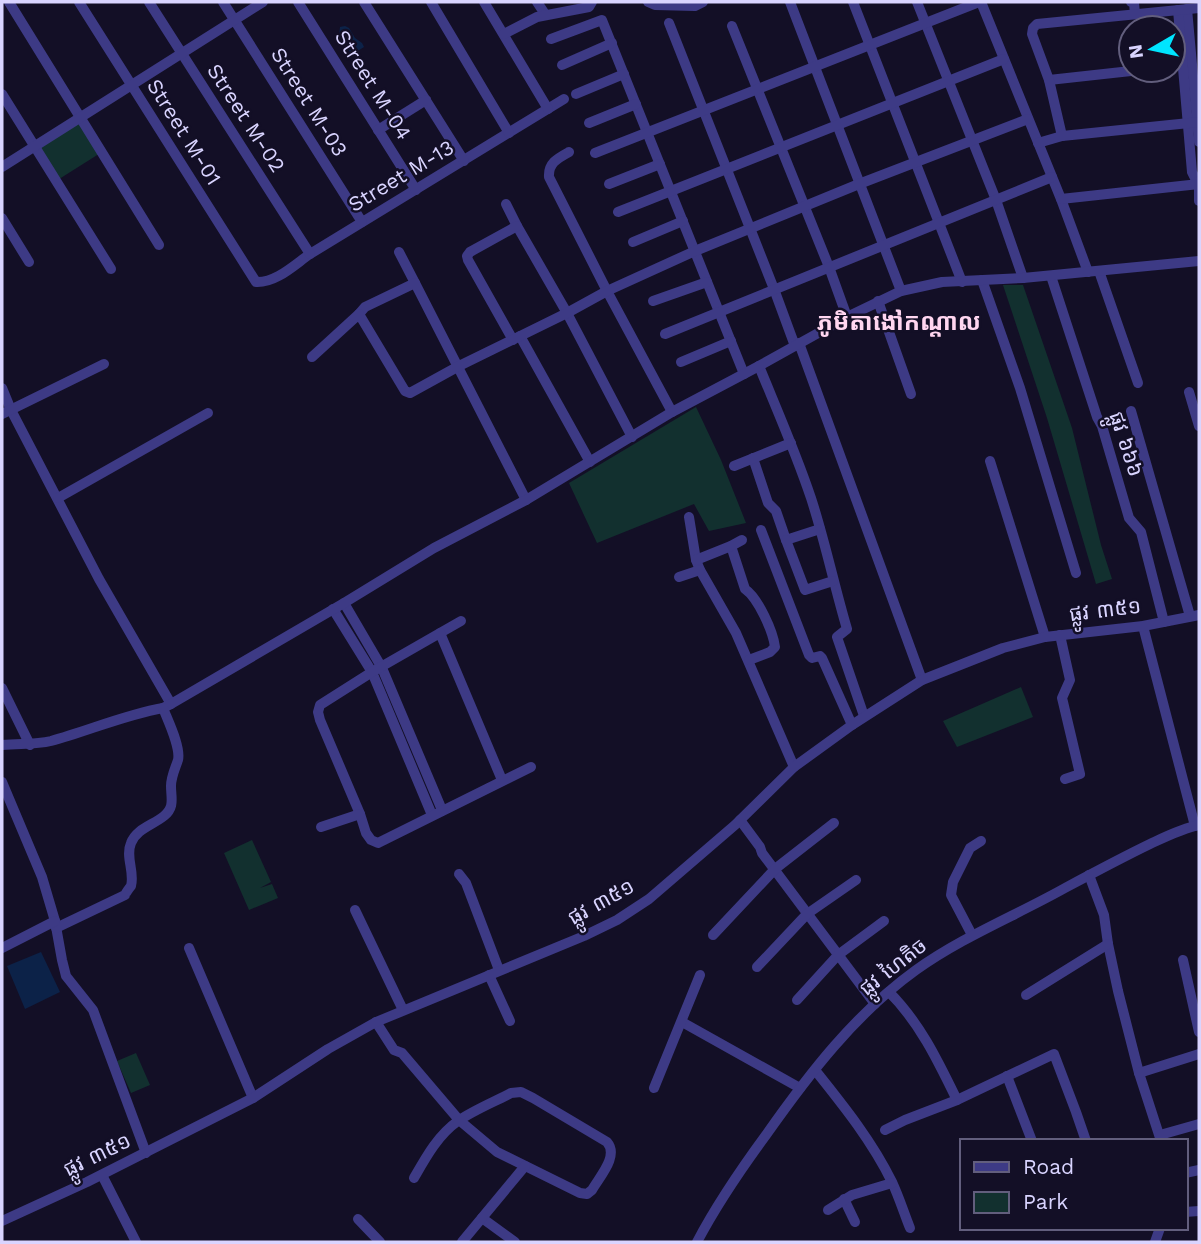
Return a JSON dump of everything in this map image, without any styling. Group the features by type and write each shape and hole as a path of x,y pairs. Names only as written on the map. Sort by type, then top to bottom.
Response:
{"street":[{"path":"9,2 159,245"},
{"name":"Street M-01","path":"79,2 256,282"},
{"name":"Street M-02","path":"149,2 310,254"},
{"name":"Street M-03","path":"223,2 362,222"},
{"path":"2,167 263,2"},
{"name":"Street M-04","path":"298,2 416,190"},
{"path":"364,2 464,160"},
{"path":"430,2 509,132"},
{"path":"484,2 548,109"},
{"path":"537,2 545,14"},
{"path":"504,34 545,14 589,7 592,2"},
{"path":"653,3 695,6 703,2"},
{"path":"790,2 901,291"},
{"path":"853,2 962,282"},
{"path":"917,2 996,200 1023,278"},
{"path":"595,153 980,2 1138,383"},
{"path":"1131,2 1134,3 1135,14 1199,8"},
{"path":"1182,9 1182,14"},
{"path":"1062,136 1049,80 1032,34 1033,28 1037,24 1117,16"},
{"path":"551,39 603,20 744,373"},
{"path":"669,23 797,344 922,680"},
{"path":"732,26 847,317"},
{"path":"562,65 612,43"},
{"path":"618,212 1004,59"},
{"path":"1187,65 1199,142"},
{"path":"1049,80 1117,73"},
{"path":"576,94 624,74"},
{"path":"2,94 111,269"},
{"name":"Street M-13","path":"256,282 273,279 564,99"},
{"path":"378,130 426,100"},
{"path":"589,123 636,104"},
{"path":"359,314 407,393 607,291 695,251 1028,119"},
{"path":"1038,143 1062,136 1195,123"},
{"path":"1195,123 1192,172 1199,182 1199,201"},
{"path":"569,152 555,159 549,177 672,412"},
{"path":"609,184 660,164"},
{"path":"665,334 1052,177"},
{"path":"1061,199 1199,182"},
{"path":"506,204 632,436"},
{"path":"2,218 29,262"},
{"path":"633,242 683,221"},
{"path":"517,226 470,252 468,260 590,462"},
{"path":"399,252 526,500"},
{"path":"2,745 30,745 50,741 167,706 434,548 526,500 672,412 847,317 901,291 942,282 1051,276 1199,261"},
{"name":"ផ្លូវ ៦៦៦","path":"1051,276 1102,426 1129,518 1141,532 1164,622"},
{"path":"982,280 1020,388 1076,573"},
{"path":"653,301 707,282"},
{"path":"312,357 365,307 415,283"},
{"path":"878,301 911,394"},
{"path":"681,362 731,341"},
{"path":"7,412 104,364"},
{"path":"759,366 791,443 820,529 847,629 837,637 864,716"},
{"path":"2,388 7,412 58,498 167,706 178,752 171,785 171,808 166,815 132,838 128,849 131,886 125,895 2,948"},
{"path":"1189,392 1199,426"},
{"path":"1131,411 1195,616"},
{"path":"58,498 208,413"},
{"path":"734,466 791,443"},
{"path":"753,458 768,503 776,512 805,590 833,581"},
{"path":"990,461 1045,637"},
{"path":"689,517 698,565 749,660 794,767"},
{"path":"786,540 820,529"},
{"path":"761,530 809,655 812,658 822,658 852,724"},
{"path":"679,577 742,540"},
{"path":"731,546 745,589 756,601 774,639 775,647 770,652 749,660"},
{"path":"344,603 442,810"},
{"path":"333,609 377,670 432,815"},
{"name":"ផ្លូវ ៣៥១","path":"2,1221 102,1175 253,1098 379,1020 617,920 649,899 737,823 794,767 852,724 922,680 1003,648 1045,637 1143,626 1195,616"},
{"path":"461,621 320,705 320,720 366,833 371,840 378,843 531,767"},
{"path":"1143,626 1197,825"},
{"path":"440,633 502,780"},
{"path":"1060,635 1070,680 1062,698 1080,774 1065,779"},
{"path":"2,688 30,745"},
{"path":"2,782 42,877 66,976 93,1010 146,1153"},
{"path":"321,827 360,814"},
{"path":"737,823 756,851 775,869 875,1004"},
{"path":"713,935 775,869 834,823"},
{"name":"ផ្លូវ ហៃតិច","path":"697,1242 721,1200 800,1088 845,1034 889,992 916,970 972,935 1163,838 1197,825"},
{"path":"972,935 951,895 953,882 970,848 981,841"},
{"path":"459,874 466,883 499,970"},
{"path":"1089,875 1104,915 1118,991 1139,1073 1160,1138 1199,1124"},
{"path":"757,967 807,915 856,880"},
{"path":"355,910 403,1010"},
{"path":"797,1000 838,955 884,921"},
{"path":"1026,995 1108,944"},
{"path":"189,948 253,1098"},
{"path":"1182,960 1199,1032"},
{"path":"489,975 510,1021"},
{"path":"654,1088 700,975"},
{"path":"889,992 931,1046 957,1100"},
{"path":"379,1020 394,1050 402,1054 459,1120 497,1152 587,1194 612,1155 612,1148 607,1142 533,1098 521,1093 511,1093 459,1120 447,1130 430,1151 414,1178"},
{"path":"682,1022 800,1088"},
{"path":"885,1130 957,1100 1054,1054 1085,1139"},
{"path":"1139,1073 1199,1054"},
{"path":"815,1070 865,1136 892,1183 910,1228"},
{"path":"1007,1076 1031,1139"},
{"path":"462,1242 525,1166"},
{"path":"102,1175 136,1242"},
{"path":"828,1210 844,1199 892,1183"},
{"path":"844,1199 855,1222"},
{"path":"358,1219 380,1242"},
{"path":"482,1219 515,1242"}],"green space":[{"path":"80,117 102,152 56,181 34,146"},
{"path":"1003,285 1023,285 1072,428 1112,579 1096,584 1047,418"},
{"path":"696,407 746,523 709,531 694,504 597,543 569,483"},
{"path":"1021,687 1033,717 957,747 943,721"},
{"path":"252,840 271,882 260,888 272,884 278,898 249,910 224,853"},
{"path":"136,1053 150,1085 131,1093 117,1061"}],"water":[{"path":"345,26 364,47 354,56 339,36 340,27"},
{"path":"41,952 60,992 25,1009 7,966"}],"district":[{"name":"ភូមិតាងៅកណ្តាល","path":"899,322"}]}
